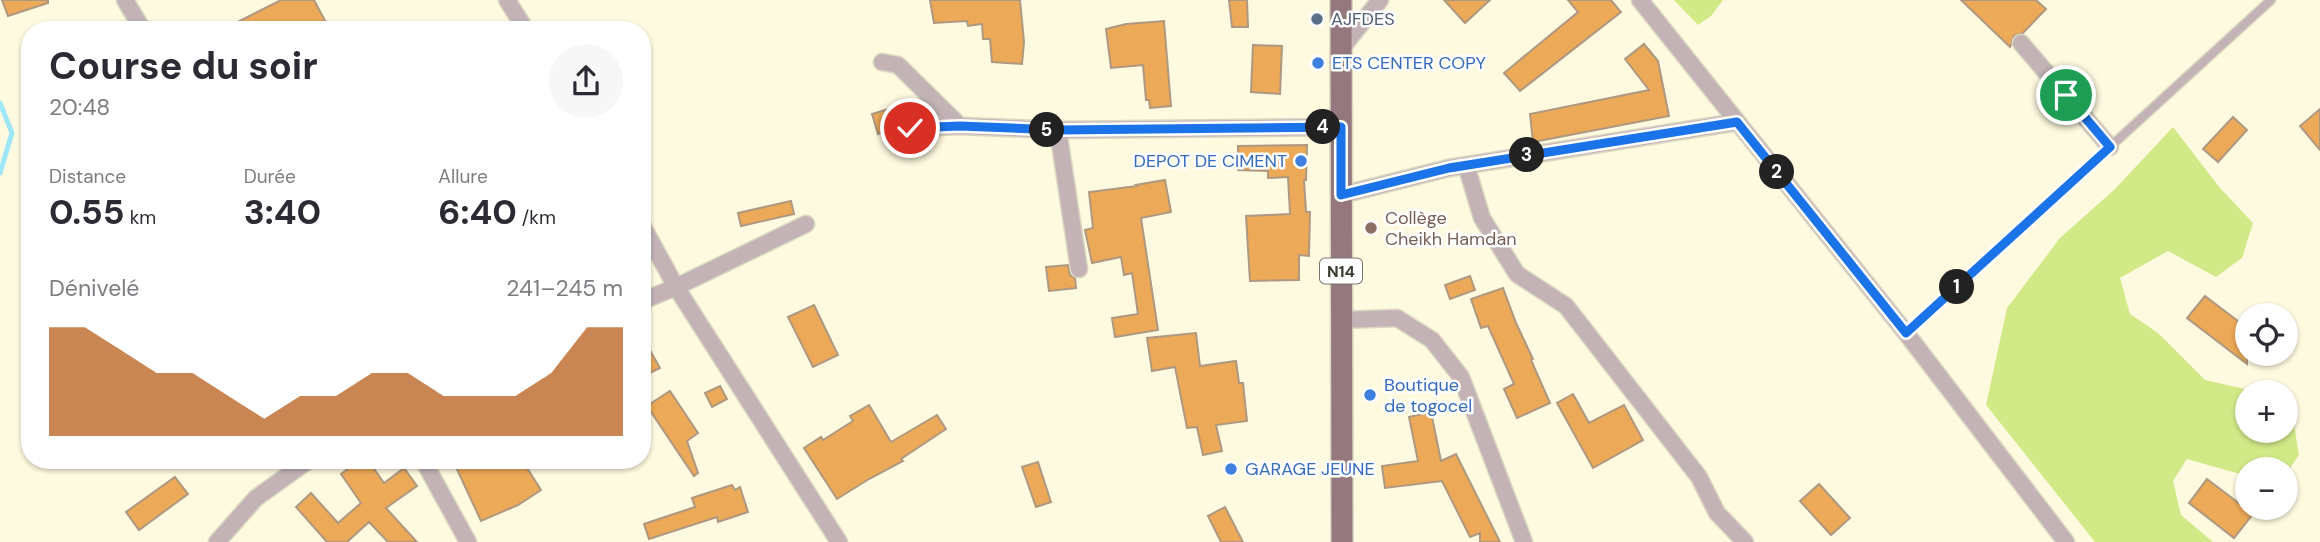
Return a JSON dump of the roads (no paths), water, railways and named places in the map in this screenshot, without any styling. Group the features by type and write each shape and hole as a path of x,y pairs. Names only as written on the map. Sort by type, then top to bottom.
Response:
{"main road":[{"name":"N14","path":"1341,0 1342,542"}],"street":[{"path":"125,0 138,21"},
{"path":"507,0 520,21"},
{"path":"1341,49 1380,0"},
{"path":"1640,0 1906,333 2066,542"},
{"path":"2021,43 2110,147"},
{"path":"882,62 898,65 960,126"},
{"path":"1341,195 1466,165 1737,122"},
{"path":"910,128 960,126 1058,130 1341,127"},
{"path":"1058,130 1079,269"},
{"path":"1466,165 1482,218 1517,274 1566,306 1699,477 1717,513 1745,542"},
{"path":"651,297 806,224"},
{"path":"651,241 676,287 839,542"},
{"path":"1341,320 1397,318 1432,340 1461,377 1524,542"},
{"path":"217,542 256,498 296,469"},
{"path":"428,469 468,542"}],"lane":[{"path":"1906,333 2272,0"}],"waterway":[{"path":"0,103 12,133 0,173"}],"place":[{"name":"AJFDES","path":"1317,19"},
{"name":"ETS CENTER COPY","path":"1318,63"},
{"name":"DEPOT DE CIMENT","path":"1301,161"},
{"name":"Collège Cheikh Hamdan","path":"1371,228"},
{"name":"Boutique de togocel","path":"1370,395"},
{"name":"GARAGE JEUNE","path":"1231,469"}]}
